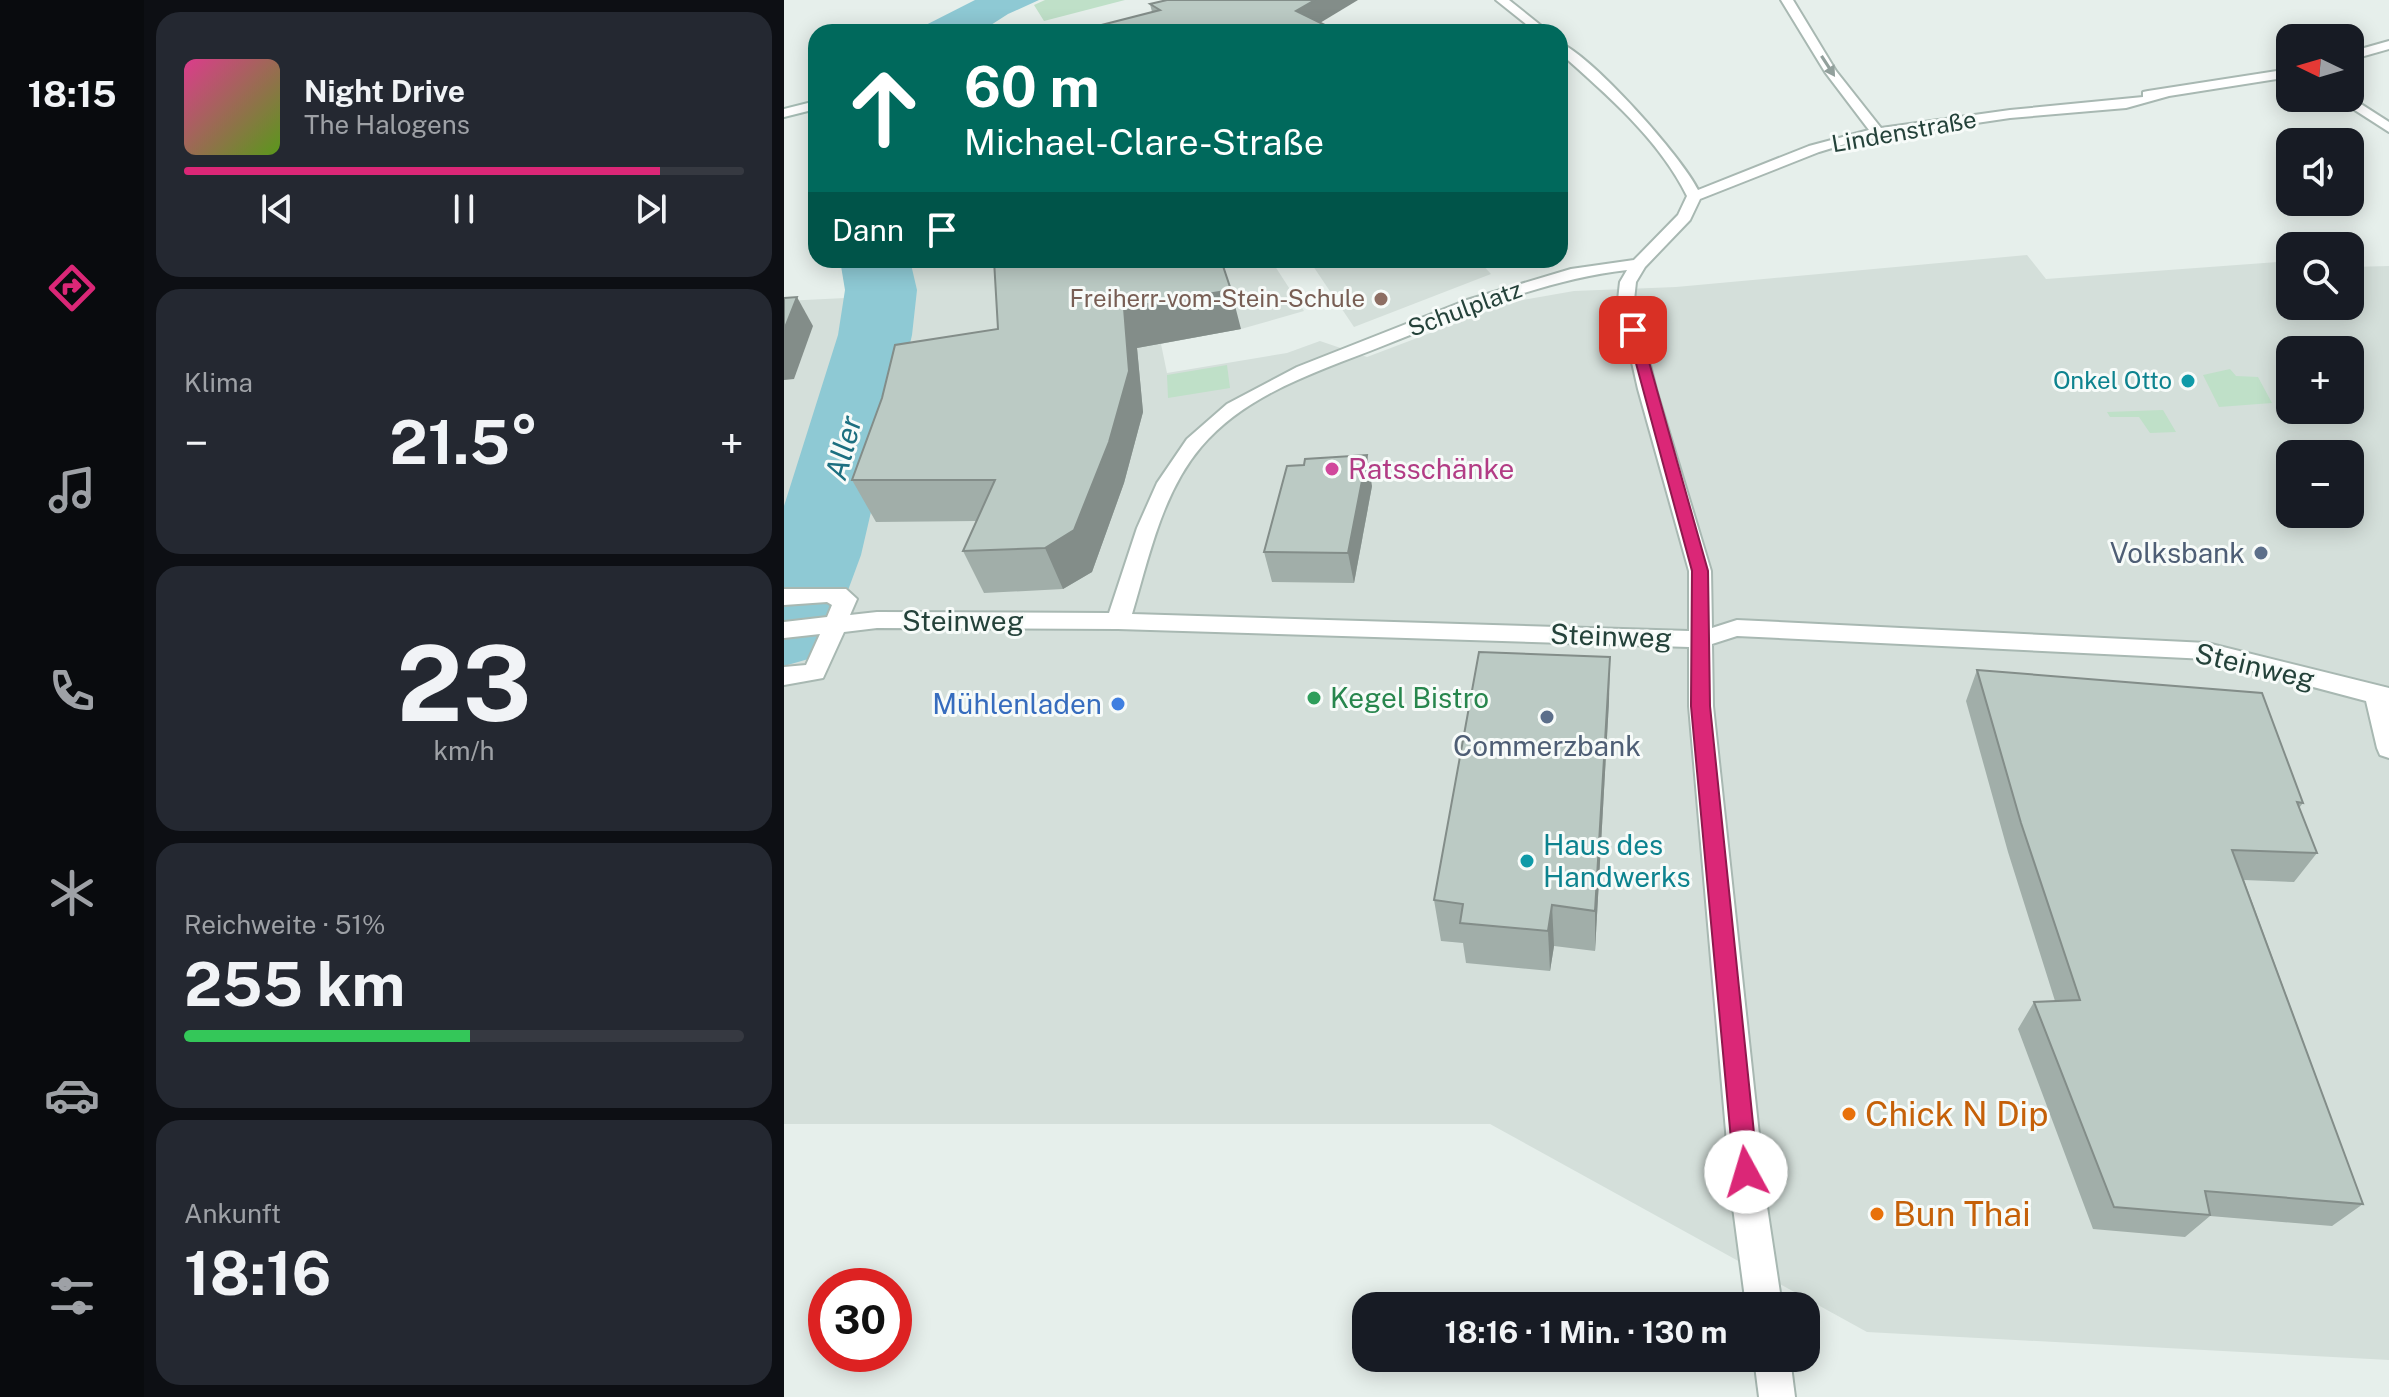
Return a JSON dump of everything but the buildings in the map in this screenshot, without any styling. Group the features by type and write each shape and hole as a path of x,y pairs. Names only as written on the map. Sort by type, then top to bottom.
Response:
{"street":[{"path":"1502,0 1533,24"},
{"path":"1787,0 1831,72 1878,133"},
{"path":"2364,52 2389,45"},
{"path":"1568,54 1600,81 1673,162 1694,196 1685,217 1639,264 1628,282 1626,300 1647,389 1696,548 1700,571 1701,706 1708,790 1749,1200 1762,1292"},
{"name":"Lindenstraße","path":"1694,196 1731,187 1772,165 1834,142 1878,133 2067,108 2124,106 2149,102 2164,94 2276,75"},
{"path":"784,113 808,107"},
{"path":"2364,112 2389,128"},
{"name":"Schulplatz","path":"1118,621 1165,482 1195,442 1235,405 1297,374 1488,297 1572,272 1639,264"},
{"path":"784,597 838,594 836,599 846,599 815,672 784,676"},
{"name":"Steinweg","path":"784,630 837,623 1118,621 1701,639 1737,628 2207,651 2385,698 2389,748"},
{"path":"1774,1372 1777,1397"}],"shaded area":[{"path":"2027,255 2046,279 2276,262 2276,320 2364,320 2364,267 2389,266 2389,1360 1867,1332 1820,1306 1820,1292 1794,1292 1490,1124 784,1124 784,301 866,297 836,401 883,394 906,291 900,268 1276,268 1304,311 1241,329 1161,344 1167,373 1287,353 1320,341 1367,357 1512,302 1574,291 1676,287"},
{"name":"Freiherr-vom-Stein-Schule","path":"1314,268 1485,268 1491,274 1354,327"}],"green space":[{"path":"1045,0 1125,0 1044,21 1034,5"},
{"path":"1227,365 1230,388 1168,398 1167,375"},
{"path":"2230,369 2236,376 2258,377 2272,403 2219,407 2203,375"},
{"path":"2163,410 2176,432 2150,433 2139,417 2110,417 2107,412"}],"water":[{"path":"975,0 1039,0 992,24 928,24"}],"waterway":[{"name":"Aller","path":"784,631 815,555 875,335 881,290 877,268"}],"place":[{"name":"Freiherr-vom-Stein-Schule","path":"1381,299"},
{"name":"Onkel Otto","path":"2188,381"},
{"name":"Ratsschänke","path":"1332,469"},
{"name":"Volksbank","path":"2261,553"},
{"name":"Kegel Bistro","path":"1314,698"},
{"name":"Mühlenladen","path":"1118,704"},
{"name":"Commerzbank","path":"1547,717"},
{"name":"Haus des Handwerks","path":"1527,861"},
{"name":"Chick N Dip","path":"1849,1114"},
{"name":"Bun Thai","path":"1877,1214"}],"route":[{"path":"1633,330 1700,571 1701,706 1746,1172"}]}
